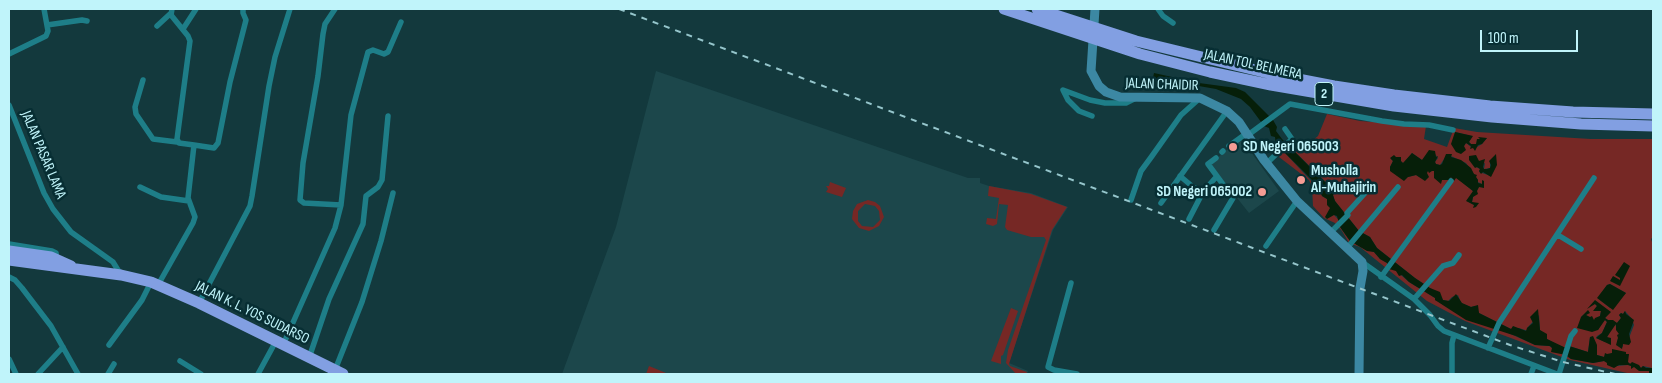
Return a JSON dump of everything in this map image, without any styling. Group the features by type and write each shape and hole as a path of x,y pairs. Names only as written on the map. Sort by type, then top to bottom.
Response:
{"highway":[{"name":"JALAN TOL BELMERA","path":"1004,9 1140,54 1271,85 1394,106 1492,117 1581,124 1653,126"},
{"name":"JALAN TOL BELMERA","path":"1037,9 1136,41 1272,74 1334,86 1490,106 1573,112 1653,114"},
{"path":"9,251 51,257 79,269"},
{"path":"9,260 50,267 79,269"},
{"name":"JALAN K. L. YOS SUDARSO","path":"79,269 121,275 152,283 199,303 339,372"}],"street":[{"path":"9,54 46,36 48,31 44,9"},
{"path":"183,29 196,9"},
{"path":"143,80 136,114 154,139 214,148 218,143 230,82 246,20 243,9"},
{"path":"199,303 250,206 269,86 277,49 290,9"},
{"path":"335,9 325,24 323,34 318,76 302,164 300,200 304,203 341,205"},
{"name":"JALAN CHAIDIR","path":"1095,9 1090,71 1106,92 1120,97 1200,98 1227,111 1239,122 1267,163 1297,201 1330,233 1349,246 1362,262"},
{"path":"1158,9 1160,13 1173,23"},
{"path":"157,26 171,11 188,36 190,44 184,76 177,142"},
{"path":"47,25 87,21"},
{"path":"258,374 279,343 335,228 341,205 351,116 368,52 373,50 384,54 388,52 401,22"},
{"path":"1092,116 1079,111 1068,100 1063,90 1090,100 1105,103 1126,103 1138,98"},
{"path":"1131,200 1141,171 1181,115 1200,98"},
{"path":"1229,146 1260,128 1290,104 1382,121 1429,125 1453,130"},
{"name":"JALAN PASAR LAMA","path":"9,105 44,193 53,209 71,232 113,262 121,275"},
{"path":"1161,203 1227,111"},
{"path":"309,358 329,299 363,224 366,196 378,187 382,180 388,116"},
{"path":"1267,163 1292,140 1285,129"},
{"path":"109,345 142,300 194,220 194,214 189,201 194,145"},
{"path":"1214,230 1233,198 1208,164 1216,158"},
{"path":"1180,176 1193,187 1203,192"},
{"path":"1189,219 1203,192 1217,176"},
{"path":"1488,348 1499,323 1594,178"},
{"path":"1383,274 1451,181"},
{"path":"140,187 161,197 189,201"},
{"path":"1349,246 1398,187"},
{"path":"1330,233 1348,215 1347,213 1366,192"},
{"path":"339,372 381,241 393,193"},
{"path":"1266,246 1297,201"},
{"path":"1558,234 1581,249"},
{"path":"9,244 56,252 57,260"},
{"path":"1414,298 1443,266 1453,263 1459,255"},
{"path":"1362,262 1383,274 1414,298 1438,326 1454,335 1558,374 1571,336 1575,331"},
{"path":"1359,374 1362,262"},
{"path":"9,277 15,280 51,326 78,374"},
{"path":"1070,283 1048,366 1053,372 1077,374"},
{"path":"1452,374 1452,343 1454,335"},
{"path":"38,374 63,347"},
{"path":"9,359 16,374"},
{"path":"180,361 202,374"},
{"path":"108,374 114,364"},
{"path":"1531,374 1534,366"}],"shaded area":[{"path":"656,71 968,178 980,178 980,183 989,186 1031,193 1068,207 1053,230 1009,363 1028,371 1027,374 562,374 616,227"},
{"path":"1154,73 1199,83 1236,88 1245,92 1273,120 1277,127 1276,131 1282,139 1325,182 1341,184 1333,195 1335,201 1359,231 1370,237 1377,248 1415,278 1440,292 1443,300 1449,301 1456,294 1462,303 1471,307 1478,305 1479,313 1511,329 1513,326 1526,331 1533,323 1530,317 1538,309 1540,330 1547,334 1547,339 1566,348 1569,346 1588,352 1590,337 1593,336 1597,345 1597,355 1604,357 1605,353 1612,353 1612,349 1626,352 1626,354 1629,354 1628,362 1630,364 1632,362 1641,368 1643,366 1652,368 1653,366 1653,374 1649,374 1649,371 1639,371 1634,367 1631,369 1631,366 1628,365 1619,365 1614,368 1607,365 1604,361 1593,363 1571,359 1566,355 1551,352 1552,348 1550,346 1535,345 1516,336 1466,320 1409,282 1402,275 1399,276 1396,271 1389,269 1387,263 1374,252 1367,251 1350,241 1340,227 1337,216 1334,215 1327,219 1325,217 1330,208 1327,205 1327,199 1322,196 1318,186 1279,149 1276,145 1275,137 1271,136 1269,128 1264,126 1250,107 1241,99 1216,89 1153,78"},
{"path":"1327,114 1360,121 1426,126 1424,139 1447,147 1454,128 1477,132 1591,139 1653,139 1653,237 1651,239 1653,245 1652,368 1643,366 1641,368 1627,362 1626,355 1612,353 1604,357 1597,355 1592,337 1590,337 1588,352 1569,346 1566,348 1557,345 1547,339 1540,330 1539,315 1527,328 1528,331 1519,328 1511,329 1479,313 1475,306 1471,307 1461,303 1458,295 1448,301 1443,300 1436,292 1377,248 1370,237 1359,231 1335,201 1333,195 1341,185 1326,182 1289,146 1293,146 1300,151 1318,136","holes":["1455,132 1472,136 1469,142 1471,144 1477,144 1480,138 1487,138 1477,147 1471,147 1466,143 1464,146","1412,153 1422,160 1435,154 1438,158 1435,162 1440,165 1446,156 1451,156 1466,163 1478,182 1482,184 1482,181 1483,186 1479,187 1473,197 1472,202 1476,204 1474,205 1467,201 1474,192 1456,177 1454,180 1451,177 1449,180 1441,180 1441,182 1434,171 1427,171 1421,178 1416,175 1408,177 1390,167 1393,161 1391,159 1396,158 1403,163","1495,157 1491,176 1479,172 1480,169 1476,167 1485,163 1484,169 1490,168 1490,163","1610,284 1626,293 1610,308 1600,300 1603,291","1595,304 1599,304 1610,312 1605,318 1617,323 1621,318 1619,315 1625,311 1632,319 1634,325 1623,347 1617,342 1619,334 1615,324 1605,342 1596,338 1602,333 1607,322 1603,321 1598,330 1581,317 1588,311 1586,315 1594,321 1600,316 1601,311 1594,310 1597,306"]},
{"path":"1455,132 1473,136 1469,142 1471,144 1476,144 1477,139 1480,139 1478,137 1487,138 1482,144 1478,145 1475,151 1473,148 1470,149 1471,146 1466,143 1464,146 1466,150 1461,154 1456,152 1451,144"},
{"path":"1241,138 1279,191 1249,213 1210,164"},
{"path":"1429,150 1435,151 1436,157 1438,156 1436,164 1442,164 1446,154 1452,154 1451,157 1461,160 1471,168 1474,174 1477,175 1478,183 1482,184 1482,180 1484,181 1484,188 1479,187 1478,194 1473,197 1472,202 1479,203 1476,207 1473,208 1474,205 1466,201 1473,191 1456,178 1454,181 1451,177 1448,180 1442,180 1441,184 1434,178 1434,171 1429,173 1428,171 1429,177 1425,181 1416,175 1408,177 1404,181 1390,171 1393,161 1390,158 1394,155 1401,157 1403,163 1412,153 1422,160"},
{"path":"1283,151 1318,186 1322,196 1327,199 1334,215 1339,220 1340,227 1350,241 1374,252 1409,282 1435,298 1435,300 1535,345 1549,346 1571,359 1593,363 1604,361 1617,366 1628,365 1649,371 1650,374 1627,373 1570,360 1465,321 1427,301 1360,247 1349,243 1335,223 1324,218 1313,206 1312,187 1309,180 1279,157"},
{"path":"1496,154 1497,165 1491,177 1483,172 1481,174 1480,169 1475,168 1469,160 1469,156 1476,155 1479,161 1485,159 1483,167 1487,169 1491,165 1489,161"},
{"path":"830,182 846,188 842,197 826,192 828,189 826,186 829,186"},
{"path":"989,186 1031,194 1067,207 1052,230 1009,364 1027,372 1026,374 1016,374 1006,363 1008,350 1046,240 1044,237 1031,237 1007,230 1005,227 1008,205 999,204 997,224 993,226 986,224 987,218 996,219 999,198 988,196"},
{"path":"868,200 880,206 884,217 879,226 869,231 859,228 852,219 853,211 857,204","holes":["865,204 875,206 879,211 880,220 873,227 862,226 858,221 858,211"]},
{"path":"1624,262 1630,266 1620,286 1610,281 1613,276 1620,280 1615,275"},
{"path":"1610,284 1626,293 1613,310 1597,298 1607,285"},
{"path":"1595,300 1611,312 1605,318 1608,320 1613,320 1617,323 1621,318 1619,315 1625,311 1634,320 1629,334 1631,342 1629,345 1623,344 1622,349 1616,345 1617,335 1619,334 1616,330 1616,324 1607,337 1611,338 1611,345 1596,338 1602,333 1607,322 1605,320 1598,330 1592,332 1577,328 1581,317 1588,310 1590,313 1586,315 1592,316 1594,320 1600,316 1601,311 1593,311 1597,306 1595,304 1587,309"},
{"path":"1011,308 1018,311 1003,355 1001,356 1001,364 991,361"},
{"path":"649,366 666,373 670,374 646,374"}],"railway":[{"path":"619,9 1510,345 1563,362 1615,374"}],"place":[{"name":"SD Negeri 065003","path":"1233,147"},
{"name":"Musholla Al-Muhajirin","path":"1301,180"},
{"name":"SD Negeri 065002","path":"1262,192"}]}
